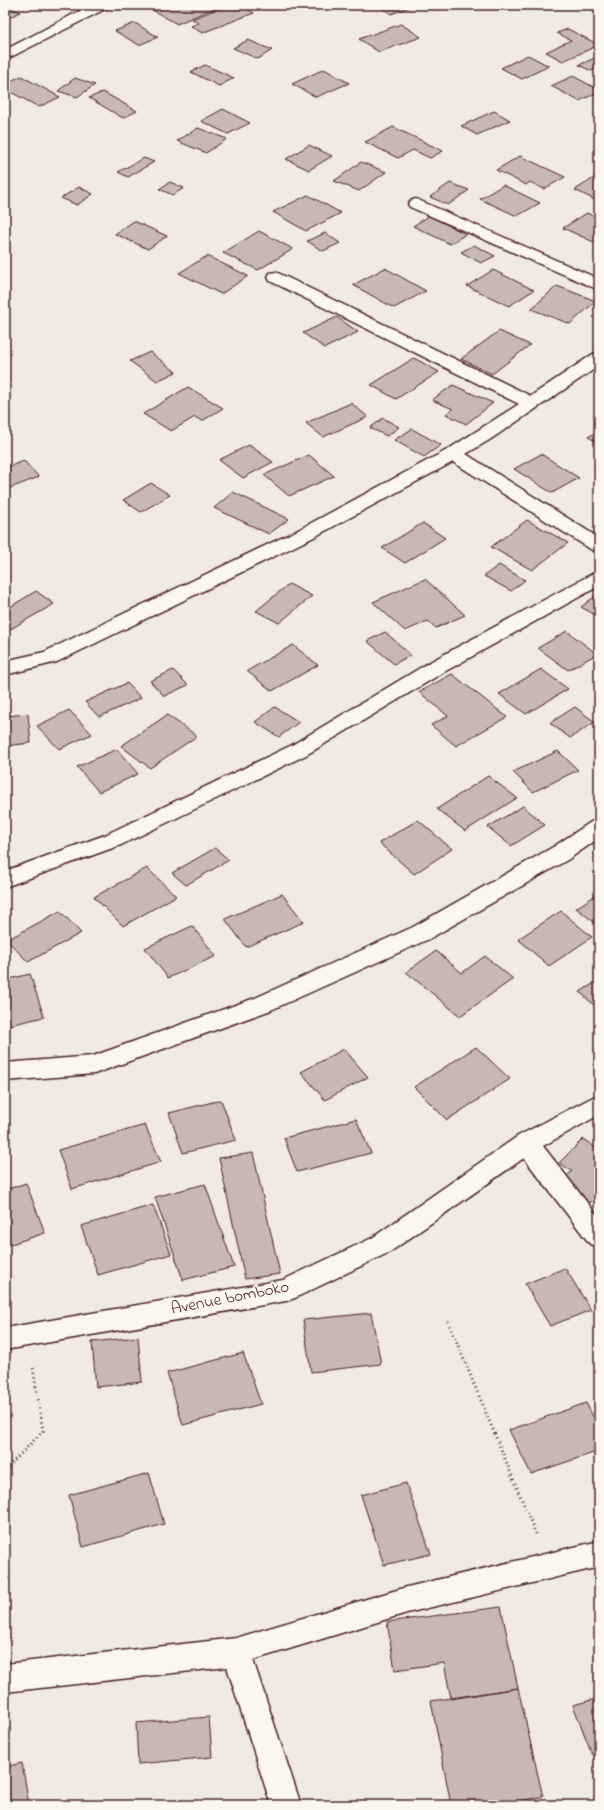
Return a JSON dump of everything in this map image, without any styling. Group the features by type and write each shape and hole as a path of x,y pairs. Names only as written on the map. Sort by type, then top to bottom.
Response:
{"street":[{"path":"5,56 102,5"},
{"path":"416,204 599,285"},
{"path":"276,278 531,403"},
{"path":"5,668 50,657 307,533 485,435 599,358"},
{"path":"452,454 599,546"},
{"path":"5,879 114,840 299,750 437,667 599,578"},
{"path":"5,1072 94,1065 263,1004 421,933 561,853 599,827"},
{"name":"Avenue bomboko","path":"16,1337 286,1290 381,1245 527,1142 599,1104"},
{"path":"527,1142 599,1237"},
{"path":"5,1678 236,1652 406,1600 599,1554"},
{"path":"236,1652 286,1805"}],"path":[{"path":"448,1320 549,1566"},
{"path":"5,1470 43,1431 16,1337"}],"building":[{"path":"153,5 221,5 177,24 147,7"},
{"path":"227,5 242,5 254,13 202,33 191,26 199,23 192,19"},
{"path":"415,5 391,14 379,6"},
{"path":"5,6 20,12 5,20"},
{"path":"135,23 158,37 139,45 115,31"},
{"path":"401,24 421,37 379,52 359,39"},
{"path":"568,29 599,45 563,61 546,52 571,40 557,33"},
{"path":"248,40 272,50 258,59 233,48"},
{"path":"528,55 549,66 522,79 501,68"},
{"path":"599,56 599,68 591,71 579,65"},
{"path":"205,65 234,78 219,86 191,72"},
{"path":"324,69 349,83 316,97 292,84"},
{"path":"21,76 60,97 39,107 5,89 5,84"},
{"path":"573,76 599,90 599,92 579,101 551,86"},
{"path":"75,78 95,85 77,97 58,91"},
{"path":"103,92 137,111 123,118 89,98"},
{"path":"223,109 250,123 228,134 201,121"},
{"path":"494,111 510,120 477,135 461,126"},
{"path":"393,127 443,151 430,158 413,150 398,158 365,142"},
{"path":"198,128 227,139 206,153 177,141"},
{"path":"309,145 332,156 309,170 286,159"},
{"path":"520,156 565,177 544,189 530,182 526,185 496,170"},
{"path":"144,158 154,162 128,177 118,172"},
{"path":"361,162 386,172 359,191 334,181"},
{"path":"597,176 599,177 599,202 575,190"},
{"path":"170,182 184,188 173,195 159,189"},
{"path":"450,183 469,190 448,205 430,197"},
{"path":"503,185 540,203 517,216 480,199"},
{"path":"79,187 93,194 77,205 61,198"},
{"path":"308,195 341,213 306,231 273,212"},
{"path":"587,213 599,219 598,244 563,228"},
{"path":"429,216 466,234 450,244 413,226"},
{"path":"134,221 167,236 148,249 115,234"},
{"path":"259,231 293,249 258,270 223,253"},
{"path":"325,233 340,243 323,251 307,241"},
{"path":"474,245 495,256 481,263 461,252"},
{"path":"207,256 248,276 221,294 179,273"},
{"path":"385,268 426,291 394,308 353,285"},
{"path":"493,270 534,290 509,306 467,286"},
{"path":"557,286 596,301 570,324 531,309"},
{"path":"337,317 358,332 325,348 303,333"},
{"path":"499,331 530,345 492,374 461,359"},
{"path":"150,352 176,372 157,381 130,361"},
{"path":"414,358 439,372 396,399 371,385"},
{"path":"453,385 493,403 466,424 446,414 453,409 432,400"},
{"path":"188,387 223,408 202,421 195,417 171,431 143,414"},
{"path":"351,403 368,417 323,437 306,423"},
{"path":"383,418 399,427 387,436 370,428"},
{"path":"412,429 441,445 424,457 394,440"},
{"path":"599,430 599,443 588,437"},
{"path":"249,445 273,462 243,478 219,460"},
{"path":"541,454 579,478 552,493 514,469"},
{"path":"309,455 334,476 289,496 264,475"},
{"path":"24,461 39,477 5,490 5,468"},
{"path":"151,483 170,495 141,512 123,500"},
{"path":"233,492 289,519 269,534 214,508"},
{"path":"527,520 568,543 532,570 491,547"},
{"path":"423,523 445,538 405,563 382,548"},
{"path":"499,565 525,580 511,591 484,576"},
{"path":"425,579 465,615 436,628 428,621 405,631 373,602"},
{"path":"289,584 312,596 279,623 256,611"},
{"path":"36,591 54,604 7,631 5,630 5,610"},
{"path":"599,593 599,617 581,607"},
{"path":"567,631 597,654 568,670 538,648"},
{"path":"385,632 411,655 394,664 367,641"},
{"path":"293,645 318,665 272,691 247,671"},
{"path":"541,669 568,689 526,714 499,694"},
{"path":"173,670 188,685 164,696 150,681"},
{"path":"452,674 507,717 456,746 431,725 448,716 419,692"},
{"path":"127,683 141,698 99,717 85,702"},
{"path":"275,707 299,722 279,737 255,722"},
{"path":"575,707 595,722 570,738 550,723"},
{"path":"69,710 92,734 59,749 37,726"},
{"path":"28,714 31,743 5,746 5,716"},
{"path":"167,715 197,736 150,768 121,746"},
{"path":"117,749 138,774 99,792 77,767"},
{"path":"558,751 578,770 533,792 513,772"},
{"path":"488,776 517,798 465,831 437,809"},
{"path":"523,806 545,825 511,846 488,827"},
{"path":"418,820 452,849 414,874 379,843"},
{"path":"215,848 229,860 186,885 172,873"},
{"path":"147,868 176,896 123,926 94,897"},
{"path":"599,893 599,926 576,908"},
{"path":"282,894 304,922 246,947 225,919"},
{"path":"60,911 81,933 28,962 7,940"},
{"path":"561,911 592,937 549,966 518,939"},
{"path":"192,926 216,956 168,978 145,948"},
{"path":"436,951 462,973 485,956 513,979 460,1016 406,972"},
{"path":"30,974 44,1017 5,1026 5,980"},
{"path":"599,980 599,1010 580,992"},
{"path":"476,1047 510,1079 447,1120 414,1087"},
{"path":"344,1049 368,1077 325,1100 301,1072"},
{"path":"221,1100 236,1140 183,1153 169,1113"},
{"path":"356,1119 371,1153 297,1172 284,1138"},
{"path":"145,1125 161,1162 72,1189 58,1150"},
{"path":"583,1139 599,1150 599,1194 589,1204 560,1183 572,1171 559,1163"},
{"path":"253,1153 280,1274 245,1279 219,1158"},
{"path":"26,1183 45,1233 5,1246 5,1190"},
{"path":"205,1184 234,1267 183,1280 155,1197"},
{"path":"153,1205 171,1254 98,1275 81,1226"},
{"path":"565,1268 591,1310 550,1326 525,1284"},
{"path":"371,1313 381,1364 311,1372 303,1320"},
{"path":"138,1337 142,1382 96,1387 92,1342"},
{"path":"243,1353 261,1404 183,1425 167,1373"},
{"path":"586,1403 599,1428 599,1451 531,1474 509,1430"},
{"path":"149,1473 164,1524 83,1547 69,1495"},
{"path":"406,1483 431,1554 384,1565 361,1495"},
{"path":"501,1607 518,1688 451,1699 444,1663 395,1670 387,1622"},
{"path":"518,1688 543,1797 494,1805 451,1805 431,1701"},
{"path":"599,1698 599,1752 592,1754 573,1705"},
{"path":"209,1717 212,1757 138,1764 136,1723"},
{"path":"22,1763 29,1805 5,1805 5,1767"}]}
